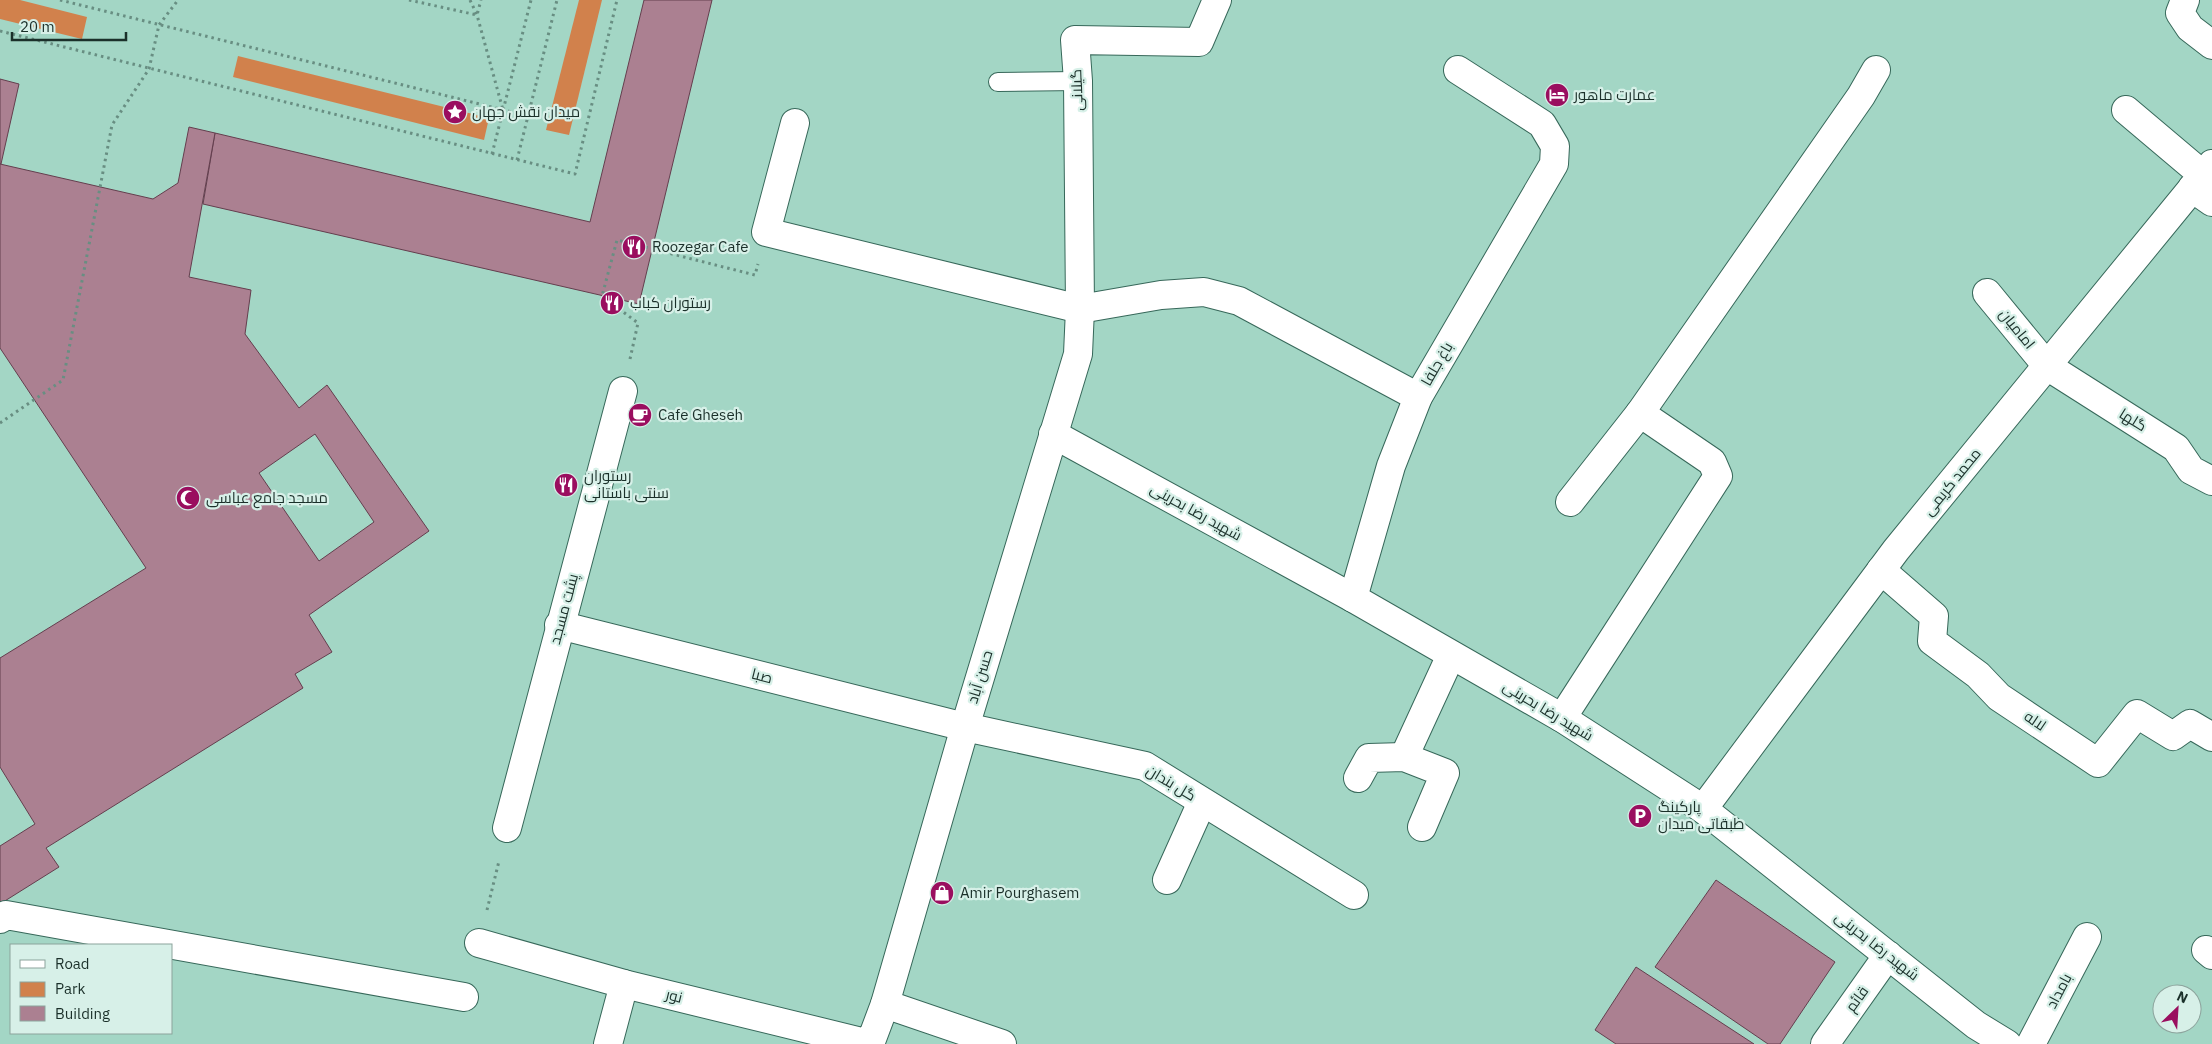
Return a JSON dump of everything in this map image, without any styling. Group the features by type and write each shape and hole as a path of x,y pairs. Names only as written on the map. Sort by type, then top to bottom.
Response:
{"street":[{"name":"گیلانی","path":"1080,309 1078,81 1075,40 1199,42 1217,0"},
{"path":"2185,0 2180,13 2190,28 2212,45"},
{"name":"باغ جلفا","path":"1353,598 1391,466 1418,397 1554,164 1556,146 1542,124 1458,70"},
{"path":"1570,502 1640,413 1861,96 1876,70"},
{"path":"2126,110 2205,182"},
{"path":"795,123 766,232 1080,309 1161,295 1204,292 1240,301 1418,397"},
{"name":"محمد کریمی","path":"1703,809 1881,570 2047,366 2205,182"},
{"name":"امامیان","path":"1987,293 2047,366"},
{"name":"حسن آباد","path":"870,1044 885,1004 965,727 1078,354 1080,309"},
{"name":"گلها","path":"2047,366 2176,448 2191,470 2212,481"},
{"name":"پشت مسجد","path":"507,828 559,625 623,391"},
{"path":"1562,718 1718,476 1712,462 1640,413"},
{"name":"شهید رضا بحرینی","path":"1054,434 1353,598 1562,718 1703,809 1888,955 1970,1034 2007,1044"},
{"name":"لاله","path":"1881,570 1934,616 1932,641 1978,675 1998,697 2098,763 2137,714 2173,736 2190,724 2212,737"},
{"name":"صبا","path":"559,625 965,727"},
{"path":"1404,758 1451,655"},
{"name":"گل بندان","path":"965,727 1145,766 1354,895"},
{"path":"1358,778 1369,758 1404,758 1445,772 1422,827"},
{"path":"1167,880 1202,802"},
{"path":"0,918 6,915 168,944"},
{"name":"بامداد","path":"2031,1044 2087,937"},
{"name":"نور","path":"479,942 624,984 870,1044"},
{"path":"172,945 464,997"},
{"name":"قائم","path":"1825,1044 1888,955"},
{"path":"608,1044 624,984"},
{"path":"885,1004 1002,1044"}],"lane":[{"path":"998,82 1078,81"}],"path":[{"path":"60,0 528,116"},
{"path":"0,423 63,380 112,125 148,69 160,25 178,0"},
{"path":"409,0 477,16"},
{"path":"470,0 477,16 503,110"},
{"path":"477,16 481,0"},
{"path":"492,154 531,0"},
{"path":"517,160 557,0"},
{"path":"0,32 575,174 618,0"},
{"path":"623,391 638,323 602,296 617,240 755,276 766,232"},
{"path":"479,942 501,855"}],"green space":[{"path":"0,0 20,0 87,17 82,39 0,19"},
{"path":"579,0 602,0 569,135 546,130"},
{"path":"238,56 489,118 484,140 233,77"}],"building":[{"path":"644,0 712,0 639,304 203,204 215,133 590,222"},
{"path":"0,79 19,84 1,164 0,164"},
{"name":"مسجد جامع عباسی","path":"189,127 215,133 189,277 251,290 245,334 299,408 327,385 429,531 309,615 332,652 295,674 303,688 46,848 59,867 0,904 0,846 35,824 0,767 0,658 146,568 0,348 0,164 153,199 178,183","holes":["315,434 374,522 319,561 259,473"]},
{"path":"1716,880 1835,962 1780,1044 1768,1044 1655,967"},
{"path":"1636,967 1754,1044 1616,1044 1595,1030"}],"place":[{"name":"عمارت ماهور","path":"1557,95"},
{"name":"میدان نقش جهان","path":"455,112"},
{"name":"Roozegar Cafe","path":"634,247"},
{"name":"رستوران کباب","path":"612,303"},
{"name":"Cafe Gheseh","path":"640,415"},
{"name":"رستوران سنتی باستانی","path":"566,485"},
{"name":"مسجد جامع عباسی","path":"188,498"},
{"name":"پارکینگ طبقاتی میدان","path":"1640,816"},
{"name":"Amir Pourghasem","path":"942,893"}]}
